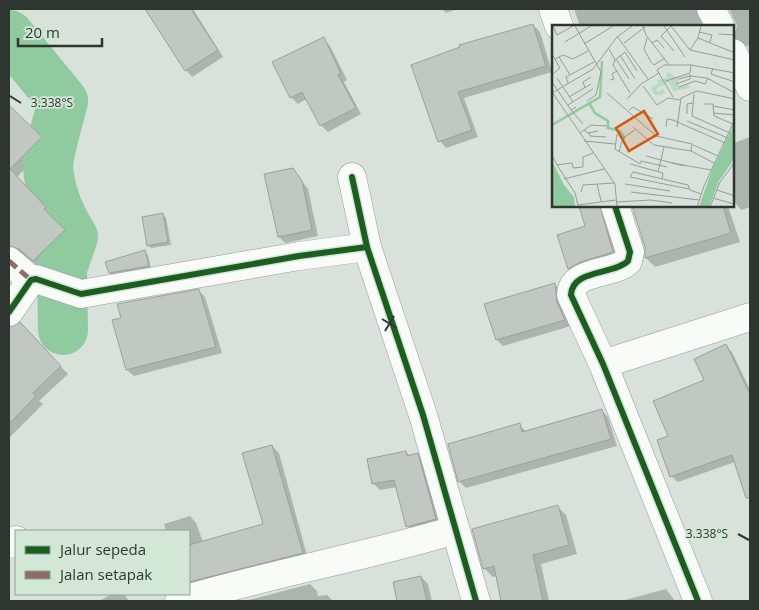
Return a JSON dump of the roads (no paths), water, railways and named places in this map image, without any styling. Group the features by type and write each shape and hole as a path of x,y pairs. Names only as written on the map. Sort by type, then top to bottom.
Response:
{"street":[{"path":"553,9 559,25"},
{"path":"711,9 719,25"},
{"path":"734,55 750,86"},
{"path":"352,177 368,247 423,415 476,601"},
{"path":"616,208 630,252 628,261 581,279 572,289 571,295 603,364 698,601"},
{"path":"9,261 36,280 73,293 99,292 299,256 368,247"},
{"path":"9,312 36,280"},
{"path":"603,364 750,317"},
{"path":"179,601 228,587 390,549 455,530"}],"waterway":[{"path":"9,35 63,101 48,169 55,200 61,216 73,237 62,268 63,330"}]}
